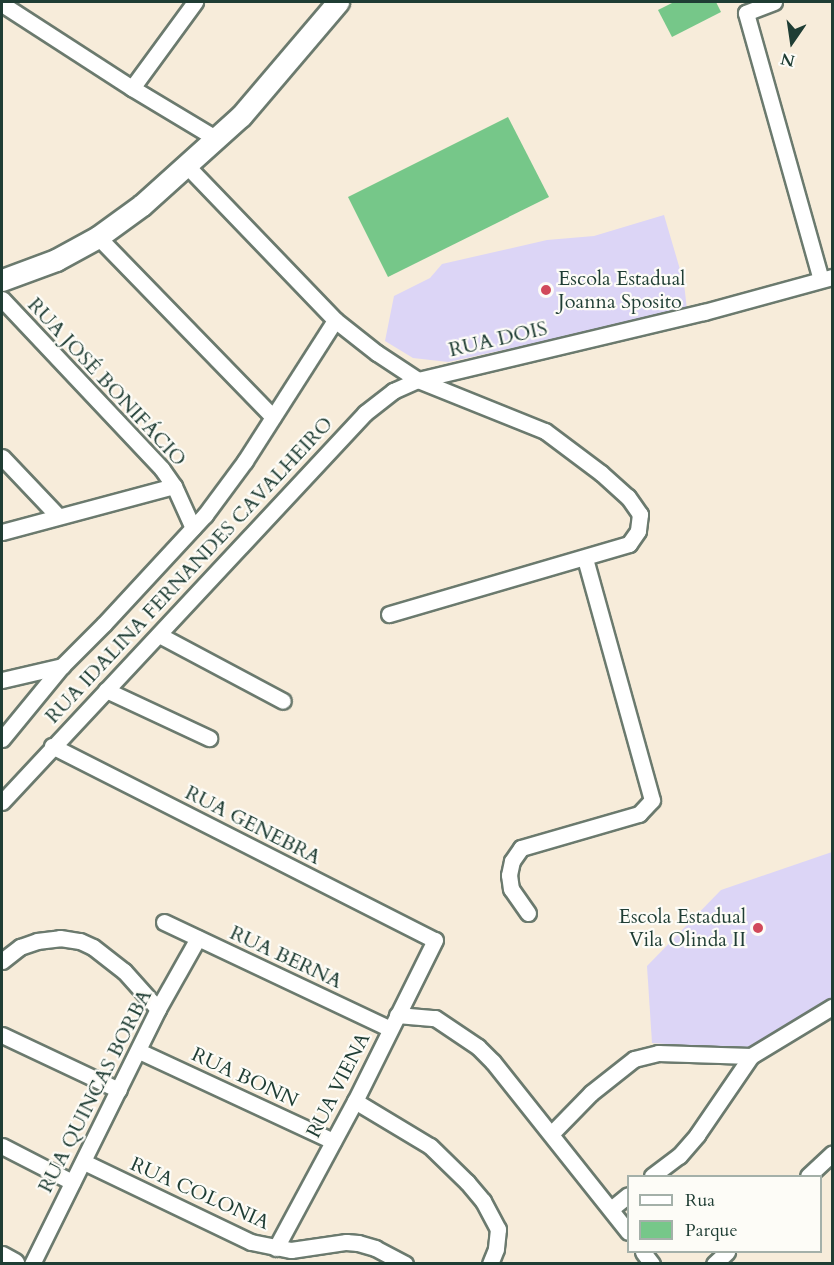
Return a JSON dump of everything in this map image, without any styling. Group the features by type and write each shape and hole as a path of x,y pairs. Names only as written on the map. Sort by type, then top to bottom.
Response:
{"main road":[{"path":"2,1258 13,1263"}],"street":[{"path":"132,88 195,2"},
{"path":"2,280 56,260 98,237 142,205 217,139 257,99 338,2"},
{"path":"774,2 746,13 827,278"},
{"path":"2,4 132,88 217,139"},
{"path":"187,166 335,320 418,380 545,430 601,472 628,497 640,514 638,531 629,544 389,614"},
{"path":"98,237 273,417"},
{"name":"RUA DOIS","path":"418,380 704,312 827,278"},
{"name":"RUA JOSÉ BONIFÁCIO","path":"2,299 140,443 174,486 193,528"},
{"path":"2,739 62,666 193,528 245,460 335,320"},
{"name":"RUA IDALINA FERNANDES CAVALHEIRO","path":"2,802 365,413 393,391 418,380"},
{"path":"2,457 58,516"},
{"path":"2,532 174,486"},
{"path":"528,913 511,889 509,875 512,861 521,848 639,814 652,800 585,558"},
{"path":"159,635 283,701"},
{"path":"2,680 62,666"},
{"path":"106,690 209,738"},
{"name":"RUA GENEBRA","path":"52,746 435,940"},
{"name":"RUA BERNA","path":"164,922 390,1029"},
{"path":"2,961 20,947 37,941 60,938 80,941 106,956 124,971 158,1009"},
{"name":"RUA QUINCAS BORBA","path":"32,1263 158,1009 198,938"},
{"name":"RUA VIENA","path":"276,1248 355,1101 435,940"},
{"path":"653,1175 679,1156 697,1135 751,1056 832,1007"},
{"path":"397,1015 435,1018 460,1032 493,1062 627,1231"},
{"path":"2,1035 119,1090"},
{"name":"RUA BONN","path":"139,1051 333,1141"},
{"path":"551,1134 591,1093 634,1059 658,1053 751,1056"},
{"path":"355,1101 430,1146 483,1201 498,1229 496,1249 490,1263"},
{"path":"2,1146 72,1182"},
{"path":"809,1175 832,1154"},
{"name":"RUA COLONIA","path":"84,1162 232,1235 276,1248 300,1249 352,1243 375,1248 405,1263"},
{"path":"611,1209 627,1196"}],"shaded area":[{"name":"Escola Estadual Joanna Sposito","path":"664,215 684,283 687,310 448,362 413,358 385,341 394,296 430,278 442,264 547,240 594,236"},
{"name":"Escola Estadual Vila Olinda II","path":"832,852 832,1003 749,1050 652,1043 647,966 721,890"}],"green space":[{"path":"674,2 716,2 721,12 672,37 658,10"},
{"path":"508,117 549,197 388,277 348,197"}],"place":[{"name":"Escola Estadual Joanna Sposito","path":"546,290"},
{"name":"Escola Estadual Vila Olinda II","path":"758,928"}]}
